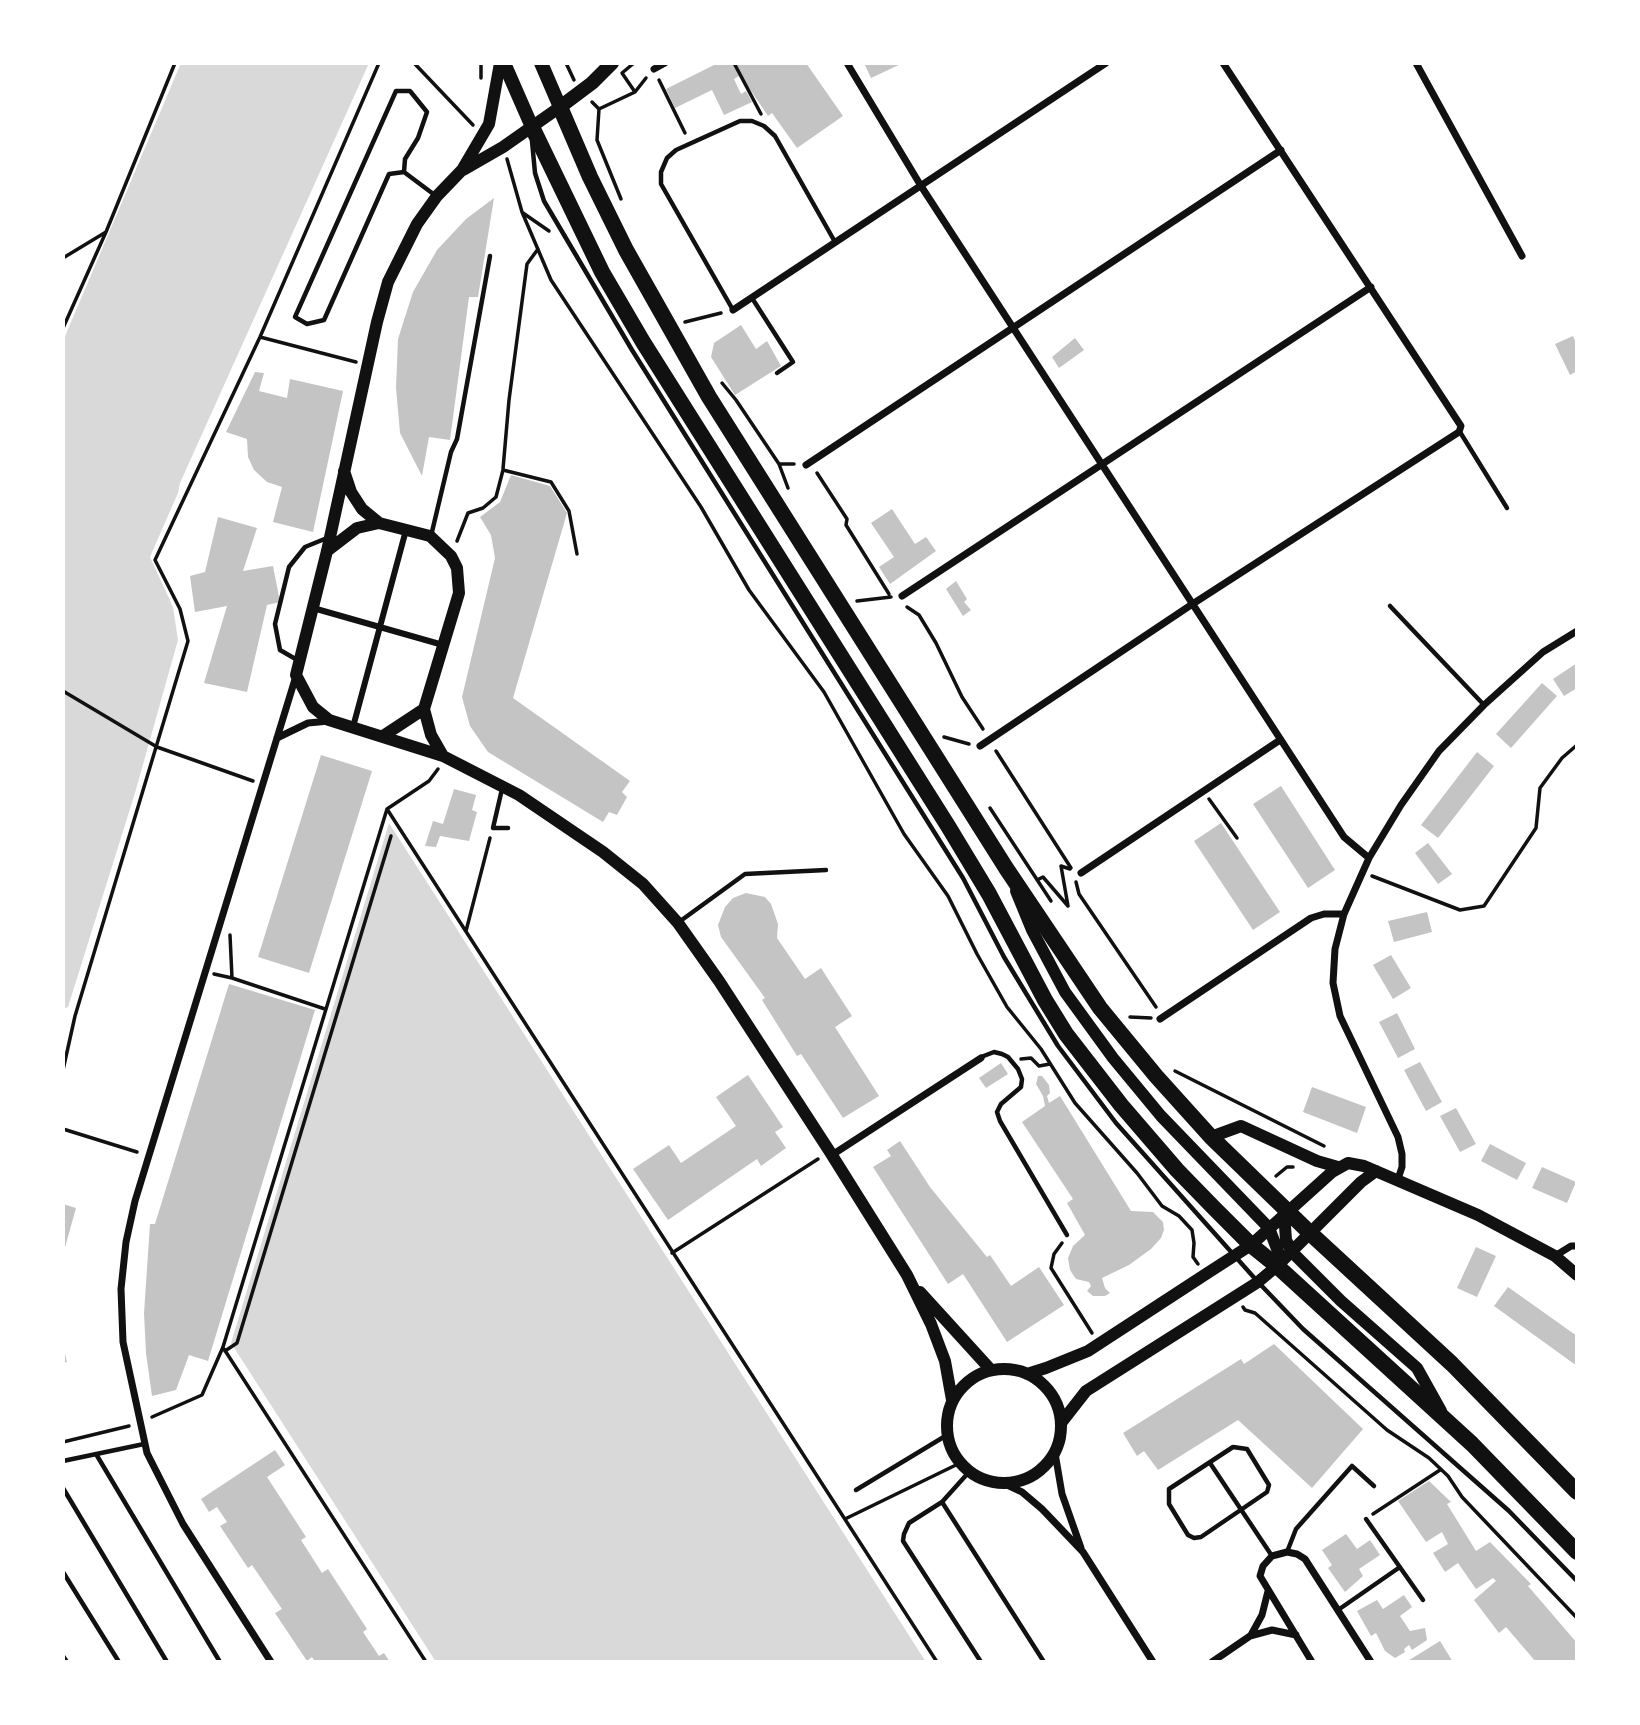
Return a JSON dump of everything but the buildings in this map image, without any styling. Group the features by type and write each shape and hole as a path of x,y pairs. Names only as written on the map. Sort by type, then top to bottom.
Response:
{"highway":[{"path":"560,107 602,201 668,328 1006,869 1100,1008 1211,1137 1452,1364 1577,1492"},
{"path":"532,127 602,272 643,342 948,826 989,894 1059,1023 1121,1105 1168,1161 1251,1245 1278,1266 1522,1493 1577,1552"}],"main road":[{"path":"502,63 532,127"},
{"path":"541,63 560,107 592,83 612,63"}],"street":[{"path":"271,1662 183,1524 147,1453 123,1342 121,1289 126,1242 135,1201 300,661 388,282 417,224 437,196 462,170 489,124 502,63"},
{"path":"654,69 665,63"},
{"path":"847,63 921,186 1191,605 1344,837 1368,858"},
{"path":"733,310 1106,63"},
{"path":"980,746 1460,429 1371,287 1223,63"},
{"path":"1416,63 1522,256"},
{"path":"462,170 503,147 560,107"},
{"path":"807,465 1281,150"},
{"path":"902,596 1371,287"},
{"path":"344,470 351,492 362,509 379,523 430,536 451,556 457,568 459,593 424,709 431,735 443,756"},
{"path":"327,551 357,528 379,523"},
{"path":"353,727 406,530"},
{"path":"313,608 443,645"},
{"path":"1398,1179 1402,1154 1398,1138 1340,1016 1333,983 1335,949 1344,914 1368,858 1439,751 1484,705 1543,652 1577,631"},
{"path":"296,675 313,707 329,720 443,756 503,785 603,852 643,884 678,923 719,981 907,1275 931,1324 945,1361 952,1400"},
{"path":"383,736 424,709"},
{"path":"277,738 308,723 329,720"},
{"path":"1081,873 1280,740"},
{"path":"1006,869 1032,930 1065,992 1113,1058 1161,1116 1269,1228 1279,1254 1278,1266"},
{"path":"1160,1019 1311,918 1324,914 1344,914"},
{"path":"831,1154 981,1058"},
{"path":"1211,1137 1241,1126 1317,1161 1338,1167"},
{"path":"1027,1374 1059,1364 1099,1344 1236,1255 1251,1245 1338,1167 1348,1163 1398,1179 1478,1215 1555,1256 1577,1275"},
{"path":"1061,1423 1086,1391 1258,1282 1278,1266 1361,1182 1376,1171"},
{"path":"1288,1211 1286,1240 1292,1252 1341,1301 1417,1368 1446,1421"},
{"path":"1555,1256 1571,1246 1577,1246"},
{"path":"907,1275 991,1370"},
{"path":"1005,1484 1034,1475 1046,1465 1059,1443 1061,1423 1058,1407 1051,1393 1040,1382 1015,1370 991,1370 968,1381 952,1400 947,1417 947,1436 951,1450 964,1467 981,1479 1005,1484 1022,1492 1083,1552 1153,1662"},
{"path":"1055,1453 1062,1494 1083,1552"},
{"path":"1312,1662 1260,1576 1272,1556 1287,1552 1305,1559 1371,1662"},
{"path":"1250,1636 1262,1615 1268,1591"},
{"path":"1212,1662 1250,1636 1272,1630 1296,1635"}],"lane":[{"path":"404,173 405,159 418,138 427,112 410,91 396,91 295,317 307,324 324,320 389,174 404,173 437,196"},
{"path":"733,310 661,184 660,173 667,158 676,150 740,121 752,121 764,126 775,136 835,242"},
{"path":"532,127 531,148 535,173 544,201 632,350 963,878 1004,957 1058,1046 1116,1123 1303,1329 1509,1511 1577,1581"},
{"path":"430,536 451,452 457,439 490,256"},
{"path":"752,298 793,362 777,373"},
{"path":"1460,429 1507,508"},
{"path":"300,661 280,650 275,624 289,567 305,547 330,537"},
{"path":"1390,606 1484,705"},
{"path":"503,785 493,828 508,828"},
{"path":"678,923 745,874 826,870"},
{"path":"981,1058 994,1052 1007,1057 1022,1079 1021,1087 1001,1104 997,1112 1067,1235"},
{"path":"856,1490 947,1436"},
{"path":"63,1461 145,1444"},
{"path":"1233,1447 1247,1449 1269,1485 1265,1495 1241,1511 1201,1537 1194,1538 1188,1535 1169,1504 1169,1489 1233,1447"},
{"path":"96,1454 220,1662"},
{"path":"1210,1462 1272,1556"},
{"path":"1287,1552 1296,1529 1352,1466 1374,1486"},
{"path":"964,1467 942,1502 909,1523 903,1541 981,1662"},
{"path":"63,1488 167,1662"},
{"path":"942,1502 1044,1662"},
{"path":"1366,1519 1423,1600"},
{"path":"1338,1610 1400,1567"},
{"path":"63,1572 119,1662"},
{"path":"63,1656 67,1662"}],"path":[{"path":"63,328 106,232 175,63"},
{"path":"63,1070 75,1016 188,640 180,608 155,560 260,337 379,63"},
{"path":"414,63 473,125 477,120 489,124"},
{"path":"634,63 622,74 635,92"},
{"path":"734,63 758,107 764,126"},
{"path":"622,200 597,140 599,109 635,92 654,69 690,144"},
{"path":"503,147 522,212 551,280 701,507 749,590 824,692 904,834 948,896 1007,1007 1051,1064 1075,1103 1137,1172 1162,1206 1178,1216 1192,1230 1193,1256 1206,1274"},
{"path":"522,212 554,235"},
{"path":"63,258 106,232"},
{"path":"451,556 468,513 483,508 496,498 503,470 509,400 527,264 538,249"},
{"path":"688,332 683,322 733,310"},
{"path":"260,337 368,365"},
{"path":"719,381 736,400 779,464 792,499"},
{"path":"503,470 551,482 569,511 577,554"},
{"path":"863,612 855,601 902,596"},
{"path":"63,691 157,747 262,784"},
{"path":"939,729 945,739 980,746"},
{"path":"1362,872 1460,910 1484,906 1536,828 1540,788 1562,758 1577,745"},
{"path":"63,1443 140,1423 202,1395 224,1349 387,809 429,781"},
{"path":"1204,791 1237,838"},
{"path":"983,797 1051,901"},
{"path":"387,809 937,1662"},
{"path":"466,931 493,828"},
{"path":"224,1349 237,1343 391,836"},
{"path":"1037,880 1044,877 1068,906 1061,866 1081,873"},
{"path":"226,902 230,923 232,978 325,1009"},
{"path":"1134,1026 1127,1017 1160,1019"},
{"path":"1013,1063 1024,1056 1031,1058 1039,1066 1051,1064"},
{"path":"1173,1070 1324,1146 1311,1170 1287,1167 1272,1180"},
{"path":"63,1129 149,1156"},
{"path":"672,1253 831,1154"},
{"path":"1067,1235 1054,1254 1051,1268 1099,1344"},
{"path":"1236,1296 1245,1310 1255,1312 1387,1430 1429,1458 1462,1497 1577,1618"},
{"path":"224,1349 426,1662"},
{"path":"845,1520 964,1467"},
{"path":"1366,1519 1440,1469"}],"shaded area":[{"path":"181,63 369,63 180,483 150,557 173,607 178,640 135,793 68,1007 63,1009 63,341"},
{"path":"389,823 926,1662 436,1662 231,1343"}]}
